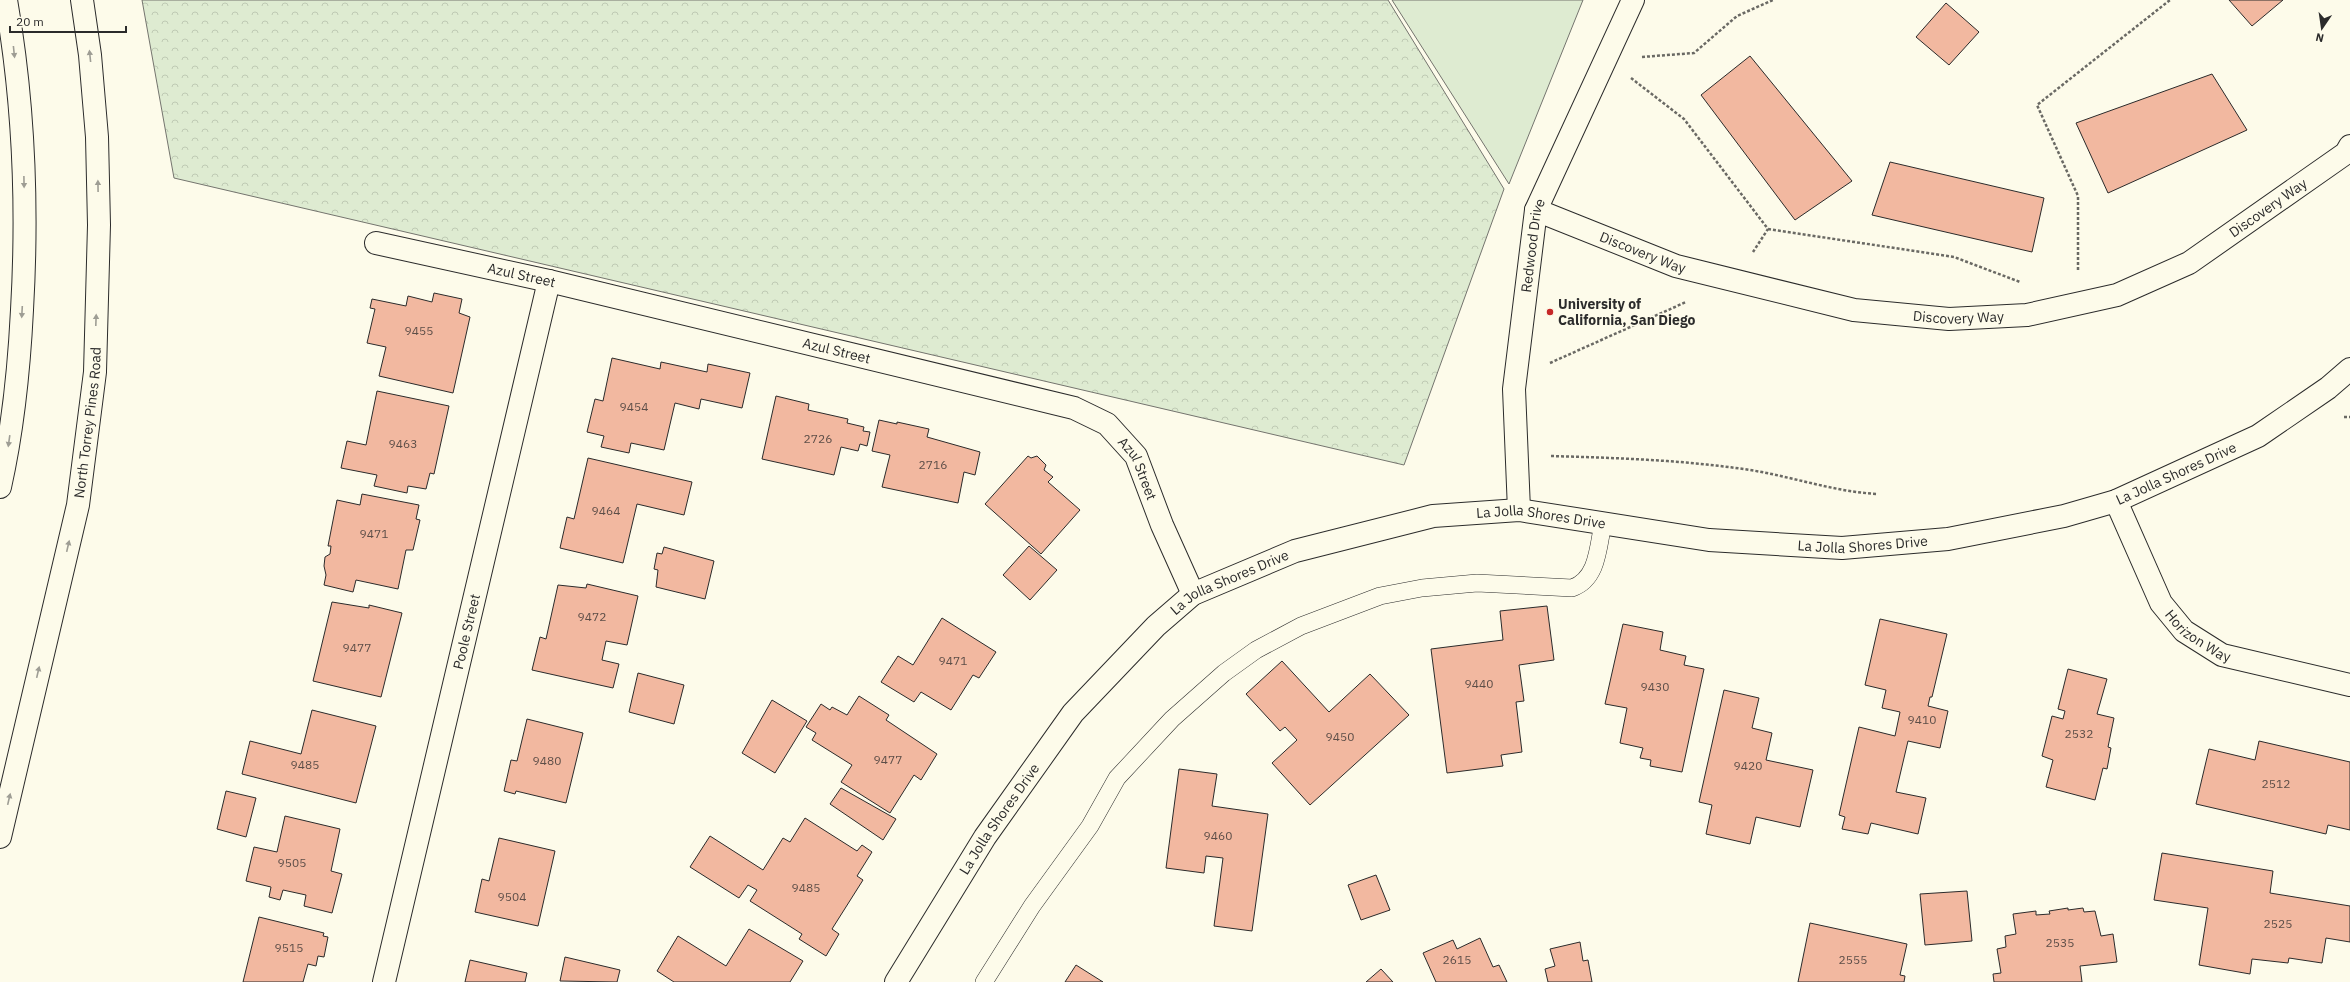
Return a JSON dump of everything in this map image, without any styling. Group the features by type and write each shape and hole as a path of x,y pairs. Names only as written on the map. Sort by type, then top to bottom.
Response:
{"street":[{"path":"0,487 7,458 20,362 25,257 23,139 13,40 6,0"},
{"name":"North Torrey Pines Road","path":"0,837 78,505 95,372 99,225 97,137 90,55 82,0"},
{"name":"Redwood Drive","path":"1519,510 1514,389 1536,210 1633,0"},
{"name":"Discovery Way","path":"1536,210 1676,266 1854,310 1949,319 2027,315 2117,295 2188,263 2346,153 2350,146"},
{"name":"Azul Street","path":"376,243 549,281 1074,408 1107,424 1136,456 1162,525 1193,594"},
{"name":"Poole Street","path":"384,982 549,281"},
{"name":"La Jolla Shores Drive","path":"896,982 984,837 1074,714 1156,626 1193,594 1295,551 1432,516 1519,510 1708,540 1842,548 1948,539 2064,516 2116,501 2258,436 2328,388 2350,369"},
{"name":"Horizon Way","path":"2116,501 2161,603 2184,631 2222,655 2350,685"}],"lane":[{"path":"984,982 1032,906 1090,826 1117,778 1172,719 1224,673 1256,650 1301,626 1380,596 1422,588 1477,584 1572,588 1583,584 1593,571 1603,523"}],"path":[{"path":"1606,59 1694,53 1737,16 1773,0"},
{"path":"2078,303 2078,196 2037,105 2170,0"},
{"path":"1606,59 1684,119 1768,229 1954,257 2027,284"},
{"path":"1752,254 1768,229"},
{"path":"1548,365 1689,300"},
{"path":"1551,456 1674,460 1751,470 1850,493 1878,494"}],"green space":[{"path":"142,0 1388,0 1504,189 1404,465 174,178"},
{"path":"1392,0 1583,0 1509,184"}],"building":[{"path":"2229,0 2283,0 2252,26"},
{"path":"1946,3 1979,32 1949,65 1916,37"},
{"path":"1750,56 1852,181 1795,220 1701,95"},
{"path":"2212,74 2247,130 2108,193 2076,123"},
{"path":"1890,162 2044,198 2032,252 1872,215"},
{"path":"434,293 462,299 459,313 470,317 453,393 379,376 386,347 367,343 375,309 370,308 372,299 406,306 408,296 432,302"},
{"path":"612,358 660,369 661,362 707,372 708,364 750,373 742,408 701,399 699,409 675,403 664,450 631,443 629,453 601,447 604,436 587,432 595,399 603,401"},
{"path":"377,391 449,406 434,474 430,473 426,489 408,486 407,493 374,486 377,475 341,468 347,441 366,445"},
{"path":"776,396 809,404 808,410 848,419 847,423 864,427 863,431 870,432 867,446 860,444 858,451 841,447 834,475 762,459"},
{"path":"879,420 897,424 897,422 929,429 927,437 980,452 975,475 964,472 958,503 882,487 890,455 872,451"},
{"path":"1028,456 1031,458 1037,456 1046,465 1044,470 1053,477 1048,482 1080,510 1041,554 985,504"},
{"path":"588,458 692,482 684,515 637,504 623,563 560,548 567,517 574,519"},
{"path":"362,494 419,505 416,519 420,520 413,550 406,550 398,589 356,580 353,592 324,585 326,575 324,566 325,557 330,554 331,546 328,546 337,500 360,505"},
{"path":"1029,546 1057,570 1030,600 1003,575"},
{"path":"664,547 714,561 705,599 656,587 658,570 654,569 657,553 662,554"},
{"path":"587,584 638,596 627,645 606,641 602,660 619,664 613,688 532,670 540,637 546,639 558,585 586,588"},
{"path":"332,602 369,608 369,605 402,613 381,697 313,681"},
{"path":"1547,606 1554,660 1519,665 1524,701 1516,702 1522,752 1501,755 1503,766 1447,773 1431,649 1503,640 1500,611"},
{"path":"942,618 996,652 979,678 973,675 951,710 921,692 914,702 881,682 898,656 913,665"},
{"path":"1880,619 1947,634 1932,697 1930,697 1928,706 1948,711 1940,748 1908,741 1896,792 1926,798 1918,834 1871,823 1868,834 1842,829 1845,817 1839,815 1859,727 1895,736 1900,712 1882,708 1886,690 1865,685"},
{"path":"1623,624 1663,632 1660,650 1686,656 1684,665 1704,669 1682,772 1650,766 1651,760 1640,758 1643,748 1620,743 1627,708 1605,704"},
{"path":"1282,661 1329,712 1370,674 1409,715 1310,805 1272,763 1297,740 1285,727 1280,731 1246,694"},
{"path":"2068,669 2107,679 2097,714 2114,718 2108,747 2111,748 2107,769 2103,768 2095,800 2046,787 2053,760 2042,756 2052,716 2063,719 2065,711 2058,709"},
{"path":"638,673 684,685 674,724 629,712"},
{"path":"1724,690 1759,698 1752,728 1772,733 1766,760 1813,770 1800,827 1756,817 1750,844 1706,834 1712,805 1699,802"},
{"path":"859,696 889,715 886,720 937,754 921,780 914,775 890,813 841,782 852,765 812,740 816,733 806,727 821,704 830,710 832,707 847,715"},
{"path":"772,700 807,721 775,773 742,753"},
{"path":"312,710 376,726 356,803 242,774 250,741 301,754"},
{"path":"527,719 583,733 566,803 516,791 515,794 504,791 511,760 517,761"},
{"path":"2259,741 2350,762 2350,830 2328,825 2326,834 2196,804 2209,749 2255,760"},
{"path":"1179,769 1217,774 1212,806 1268,814 1252,931 1214,926 1223,858 1206,856 1204,873 1166,868"},
{"path":"841,788 896,819 883,840 830,804"},
{"path":"226,791 256,798 246,837 217,829"},
{"path":"285,816 340,829 331,871 342,874 332,913 304,906 306,895 283,890 280,900 269,897 271,887 246,881 254,847 277,852"},
{"path":"805,818 857,851 862,845 872,852 857,876 863,880 832,929 839,934 826,956 799,939 802,934 750,901 757,890 748,885 739,898 690,867 710,836 763,870 783,838 790,842"},
{"path":"499,838 555,851 538,926 475,912 482,879 489,881"},
{"path":"2162,853 2273,871 2270,893 2350,906 2350,942 2326,938 2322,963 2289,958 2288,963 2252,959 2250,974 2199,965 2208,908 2154,900"},
{"path":"1376,875 1390,910 1361,920 1348,885"},
{"path":"1967,891 1972,941 1925,945 1920,894"},
{"path":"2068,908 2068,910 2083,908 2084,912 2095,911 2101,936 2113,934 2117,962 2080,966 2082,982 1994,982 1993,974 2001,973 1997,949 2006,947 2005,936 2016,934 2013,914 2036,911 2036,915 2050,914 2049,911"},
{"path":"259,917 324,933 323,936 328,937 324,957 318,956 316,966 308,964 303,982 243,982"},
{"path":"1810,923 1907,944 1900,975 1905,976 1904,982 1798,982"},
{"path":"749,929 803,961 790,982 674,982 657,971 678,936 726,966"},
{"path":"1480,938 1493,967 1499,965 1507,982 1436,982 1423,953 1453,940 1457,949"},
{"path":"1580,942 1583,961 1588,960 1592,982 1548,982 1545,969 1555,966 1550,949"},
{"path":"565,957 620,970 617,982 560,981"},
{"path":"470,960 527,973 525,982 465,982"},
{"path":"1076,965 1103,982 1065,982"},
{"path":"1381,969 1393,982 1366,982"}],"place":[{"name":"University of California, San Diego","path":"1550,312"}]}
